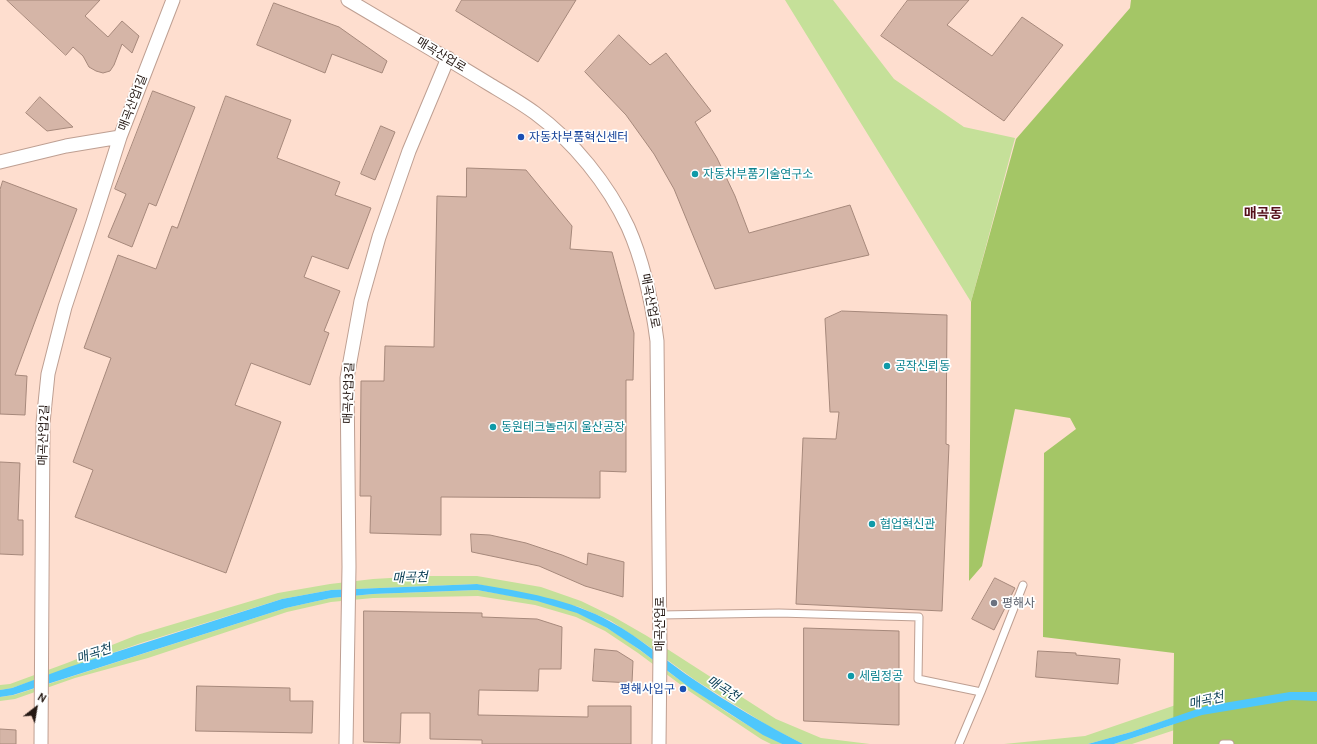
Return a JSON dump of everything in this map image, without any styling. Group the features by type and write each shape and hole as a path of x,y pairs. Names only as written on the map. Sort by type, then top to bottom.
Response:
{"street":[{"name":"매곡산업1길","path":"0,162 66,146 120,137 173,0"},
{"name":"매곡산업로","path":"348,0 448,58 535,113 568,142 603,184 628,227 643,268 654,317 657,341 660,615 659,744"},
{"name":"매곡산업3길","path":"346,744 349,567 347,378 356,325 371,265 394,192 409,151 448,58"},
{"name":"매곡산업2길","path":"41,744 43,423 48,374 65,307 120,137"}],"lane":[{"path":"959,744 1023,585"},
{"path":"660,615 779,613 919,617 918,679 981,692"},
{"path":"1223,744 1230,744"}],"green space":[{"path":"785,0 833,0 894,79 964,127 1015,138 971,302"},
{"path":"1131,0 1317,0 1317,744 1173,744 1174,653 1043,637 1044,453 1076,429 1070,418 1015,409 982,566 969,581 971,302 1016,139 1130,8"},
{"path":"425,576 477,576 541,587 581,601 614,617 647,636 776,719 821,738 870,744 803,744 770,727 695,680 611,621 579,607 477,584 331,590 282,599 141,643 12,688 0,690 0,685 10,684 137,635 278,593 330,584 373,579"},
{"path":"477,590 554,605 591,619 628,642 726,712 782,744 771,744 761,739 689,691 638,653 605,631 576,617 535,605 478,596 373,598 331,602 287,612 148,658 75,678 15,699 0,701 0,697 14,695 286,608 331,598 373,594"},
{"path":"1285,680 1131,732 1088,744 1004,744 1085,736 1205,695"},
{"path":"1202,715 1196,723 1132,744 1114,744"}],"water":[{"path":"477,584 546,597 579,607 595,614 633,635 685,674 722,698 803,744 782,744 763,735 690,688 640,650 607,628 577,613 537,601 477,590 373,594 331,598 286,608 13,695 0,697 0,690 12,688 69,667 282,599 331,590"},
{"path":"1290,692 1317,692 1317,701 1292,700 1202,715 1114,744 1088,744 1131,732 1206,706"}],"building":[{"path":"7,0 100,0 85,16 108,37 122,21 139,36 132,53 122,44 114,65 110,71 103,73 89,67 83,56 73,47 66,55"},
{"path":"462,0 576,0 538,62 456,11"},
{"path":"908,0 969,0 947,25 992,56 1022,17 1063,45 1004,121 881,36"},
{"path":"274,3 339,27 387,61 382,73 332,54 325,73 257,45"},
{"name":"자동차부품기술연구소","path":"619,35 650,65 666,53 711,111 695,122 717,158 735,196 749,233 850,205 869,255 715,289 674,189 654,154 626,115 585,72"},
{"path":"153,91 195,107 156,206 149,203 132,247 108,237 126,194 115,189"},
{"path":"226,96 291,120 277,158 340,182 335,195 371,208 348,269 312,256 304,277 340,291 324,331 329,333 310,385 251,363 235,405 281,422 226,573 75,517 93,470 73,462 111,358 84,348 118,255 156,269 172,226 177,228"},
{"path":"40,97 73,127 47,131 26,113"},
{"path":"381,126 395,132 375,180 361,174"},
{"path":"467,168 526,170 572,226 570,249 612,252 634,333 633,380 626,380 626,472 600,471 600,498 441,497 441,535 370,533 371,496 360,496 361,381 384,381 385,346 434,347 437,196 466,197"},
{"path":"3,181 77,209 15,375 27,376 25,415 0,414 0,190"},
{"name":"협업혁신관","path":"842,311 947,315 946,444 949,445 942,611 796,604 803,438 836,439 839,412 830,412 825,319"},
{"path":"0,462 20,463 18,520 23,520 23,555 0,554"},
{"path":"471,534 490,535 526,543 587,565 588,553 624,562 623,597 585,586 539,566 472,552"},
{"name":"평해사","path":"995,578 1015,588 994,630 972,619"},
{"path":"364,611 482,613 482,617 537,619 562,627 561,669 539,669 538,691 479,690 478,715 588,717 588,706 631,706 631,744 482,744 482,740 430,739 430,713 401,713 400,743 364,742"},
{"name":"세림정공","path":"804,628 899,631 899,725 804,721"},
{"path":"595,649 617,651 633,661 632,683 593,681"},
{"path":"1038,651 1076,653 1076,655 1120,659 1118,684 1036,677"},
{"path":"197,686 290,688 290,701 313,701 312,733 196,731"},
{"path":"0,729 16,730 16,744 0,744"}],"place":[{"name":"자동차부품혁신센터","path":"521,137"},
{"name":"자동차부품기술연구소","path":"695,174"},
{"name":"공작신뢰동","path":"887,366"},
{"name":"동원테크놀러지 울산공장","path":"493,427"},
{"name":"협업혁신관","path":"872,524"},
{"name":"평해사","path":"994,603"},
{"name":"세림정공","path":"851,676"},
{"name":"평해사입구","path":"683,689"}],"district":[{"name":"매곡동","path":"1263,214"}],"water label":[{"name":"매곡천","path":"410,578"},
{"name":"매곡천","path":"94,654"},
{"name":"매곡천","path":"723,689"},
{"name":"매곡천","path":"1206,701"}]}
